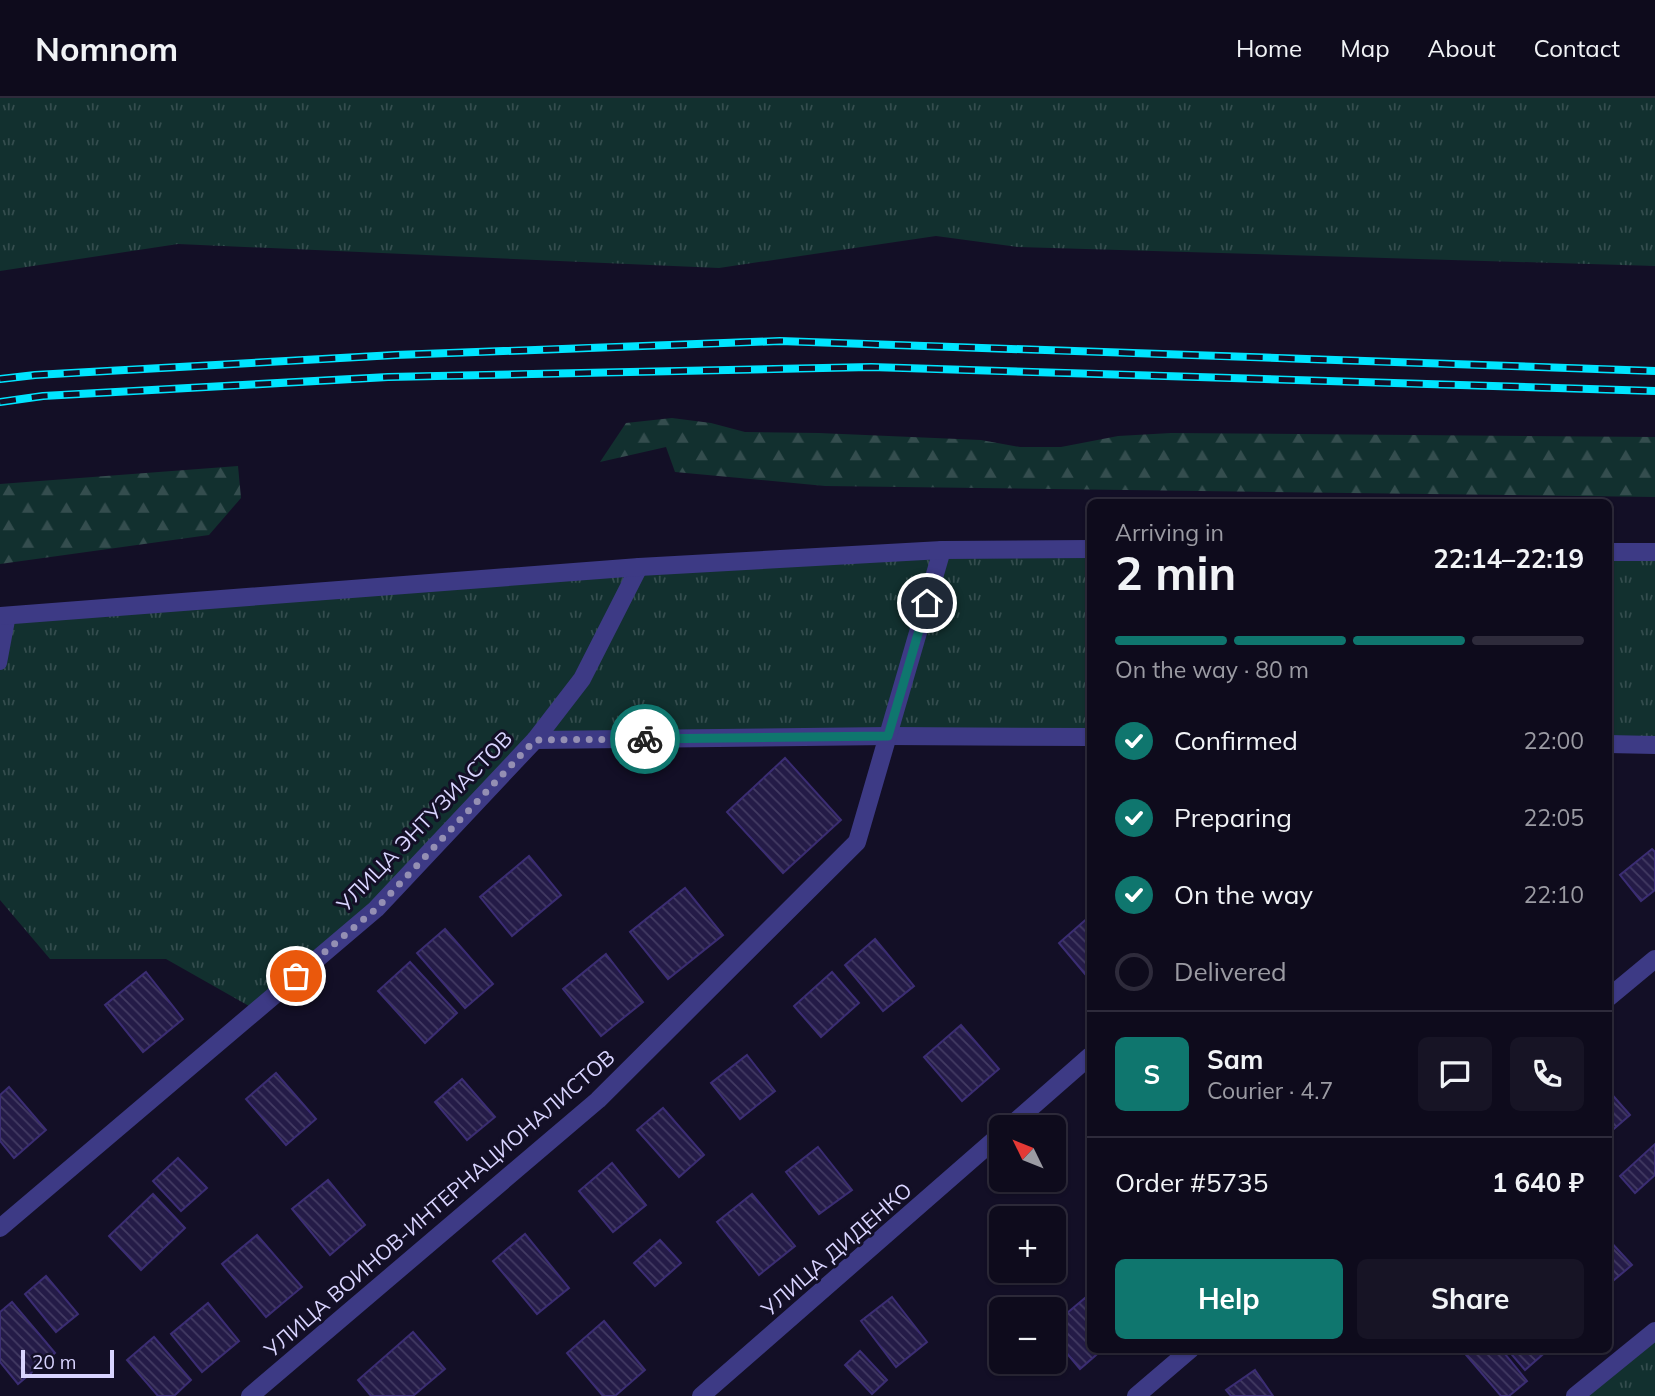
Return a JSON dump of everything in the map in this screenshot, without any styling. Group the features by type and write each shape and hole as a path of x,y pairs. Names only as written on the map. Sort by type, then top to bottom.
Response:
{"street":[{"path":"5,615 639,567 942,550 1087,550"},
{"name":"УЛИЦА ВОИНОВ-ИНТЕРНАЦИОНАЛИСТОВ","path":"250,1396 598,1100 857,842 942,550"},
{"path":"1612,552 1655,552"},
{"name":"УЛИЦА ЭНТУЗИАСТОВ","path":"0,1228 376,909 535,740 582,679 639,567"},
{"path":"535,740 1087,737"},
{"path":"1612,744 1655,745"},
{"path":"1612,995 1655,959"},
{"path":"1023,1115 1087,1059"},
{"name":"УЛИЦА ДИДЕНКО","path":"701,1396 989,1144"},
{"path":"1575,1396 1655,1331"},
{"path":"1136,1396 1186,1353"}],"lane":[{"path":"0,663 5,615"}],"green space":[{"path":"0,98 1655,98 1655,266 1018,247 936,236 719,268 178,244 0,271"},
{"path":"672,418 711,423 745,432 981,440 1020,447 1061,447 1118,436 1171,433 1655,437 1655,497 825,486 675,472 666,447 600,462 626,423"},
{"path":"238,466 241,498 209,535 0,564 0,484"},
{"path":"1087,549 1087,737 535,740 376,909 256,1010 166,959 50,959 0,900 0,663 9,615 639,567"},
{"path":"1612,552 1655,553 1655,745 1612,744"},
{"path":"1655,1331 1655,1396 1575,1396"}],"building":[{"path":"785,758 841,820 783,873 727,812"},
{"path":"1652,849 1655,852 1655,890 1641,901 1620,875"},
{"path":"529,856 561,895 512,936 480,897"},
{"path":"685,888 723,935 668,979 630,932"},
{"path":"1087,919 1087,976 1059,943"},
{"path":"445,929 493,984 465,1008 417,953"},
{"path":"875,939 914,986 883,1011 845,965"},
{"path":"606,954 643,1002 601,1036 563,989"},
{"path":"410,962 457,1013 425,1043 378,991"},
{"path":"146,972 183,1019 143,1052 105,1005"},
{"path":"832,972 859,1003 821,1037 794,1006"},
{"path":"961,1025 999,1069 962,1101 924,1057"},
{"path":"747,1055 775,1091 740,1119 711,1083"},
{"path":"276,1073 316,1119 286,1145 246,1099"},
{"path":"462,1079 495,1117 467,1140 435,1102"},
{"path":"9,1087 46,1130 14,1158 0,1141 0,1095"},
{"path":"1612,1095 1630,1115 1612,1131"},
{"path":"663,1108 704,1155 679,1177 637,1130"},
{"path":"1655,1144 1655,1175 1635,1193 1620,1176"},
{"path":"818,1147 852,1190 819,1214 786,1172"},
{"path":"178,1158 207,1188 181,1211 153,1181"},
{"path":"612,1163 646,1205 613,1232 579,1191"},
{"path":"328,1180 365,1225 330,1255 292,1209"},
{"path":"153,1194 185,1228 141,1270 109,1236"},
{"path":"752,1194 795,1246 759,1275 717,1222"},
{"path":"525,1234 569,1288 537,1314 493,1261"},
{"path":"257,1235 302,1287 266,1317 222,1264"},
{"path":"660,1240 681,1263 655,1286 634,1263"},
{"path":"1612,1243 1632,1265 1612,1282"},
{"path":"46,1276 78,1314 56,1332 25,1294"},
{"path":"892,1297 927,1342 896,1367 861,1321"},
{"path":"1085,1298 1087,1353 1098,1353 1080,1369 1066,1352 1066,1314"},
{"path":"12,1302 55,1353 18,1384 0,1362 0,1312"},
{"path":"208,1303 239,1341 202,1372 171,1334"},
{"path":"604,1321 645,1370 615,1396 603,1396 567,1353"},
{"path":"413,1332 445,1369 413,1396 371,1396 358,1380"},
{"path":"154,1337 191,1380 174,1396 158,1396 127,1360"},
{"path":"860,1351 887,1380 872,1394 845,1365"},
{"path":"1464,1353 1504,1353 1527,1381 1509,1396 1501,1396"},
{"path":"1510,1353 1544,1353 1525,1370"},
{"path":"1255,1370 1273,1396 1231,1396 1226,1390"}],"railway":[{"path":"0,379 395,355 780,341 1655,371"},
{"path":"0,402 43,396 388,377 871,367 1655,391"}],"way so far":[{"path":"296,976 376,909 535,740 645,739"}],"route":[{"path":"645,739 888,736 927,603"}]}
